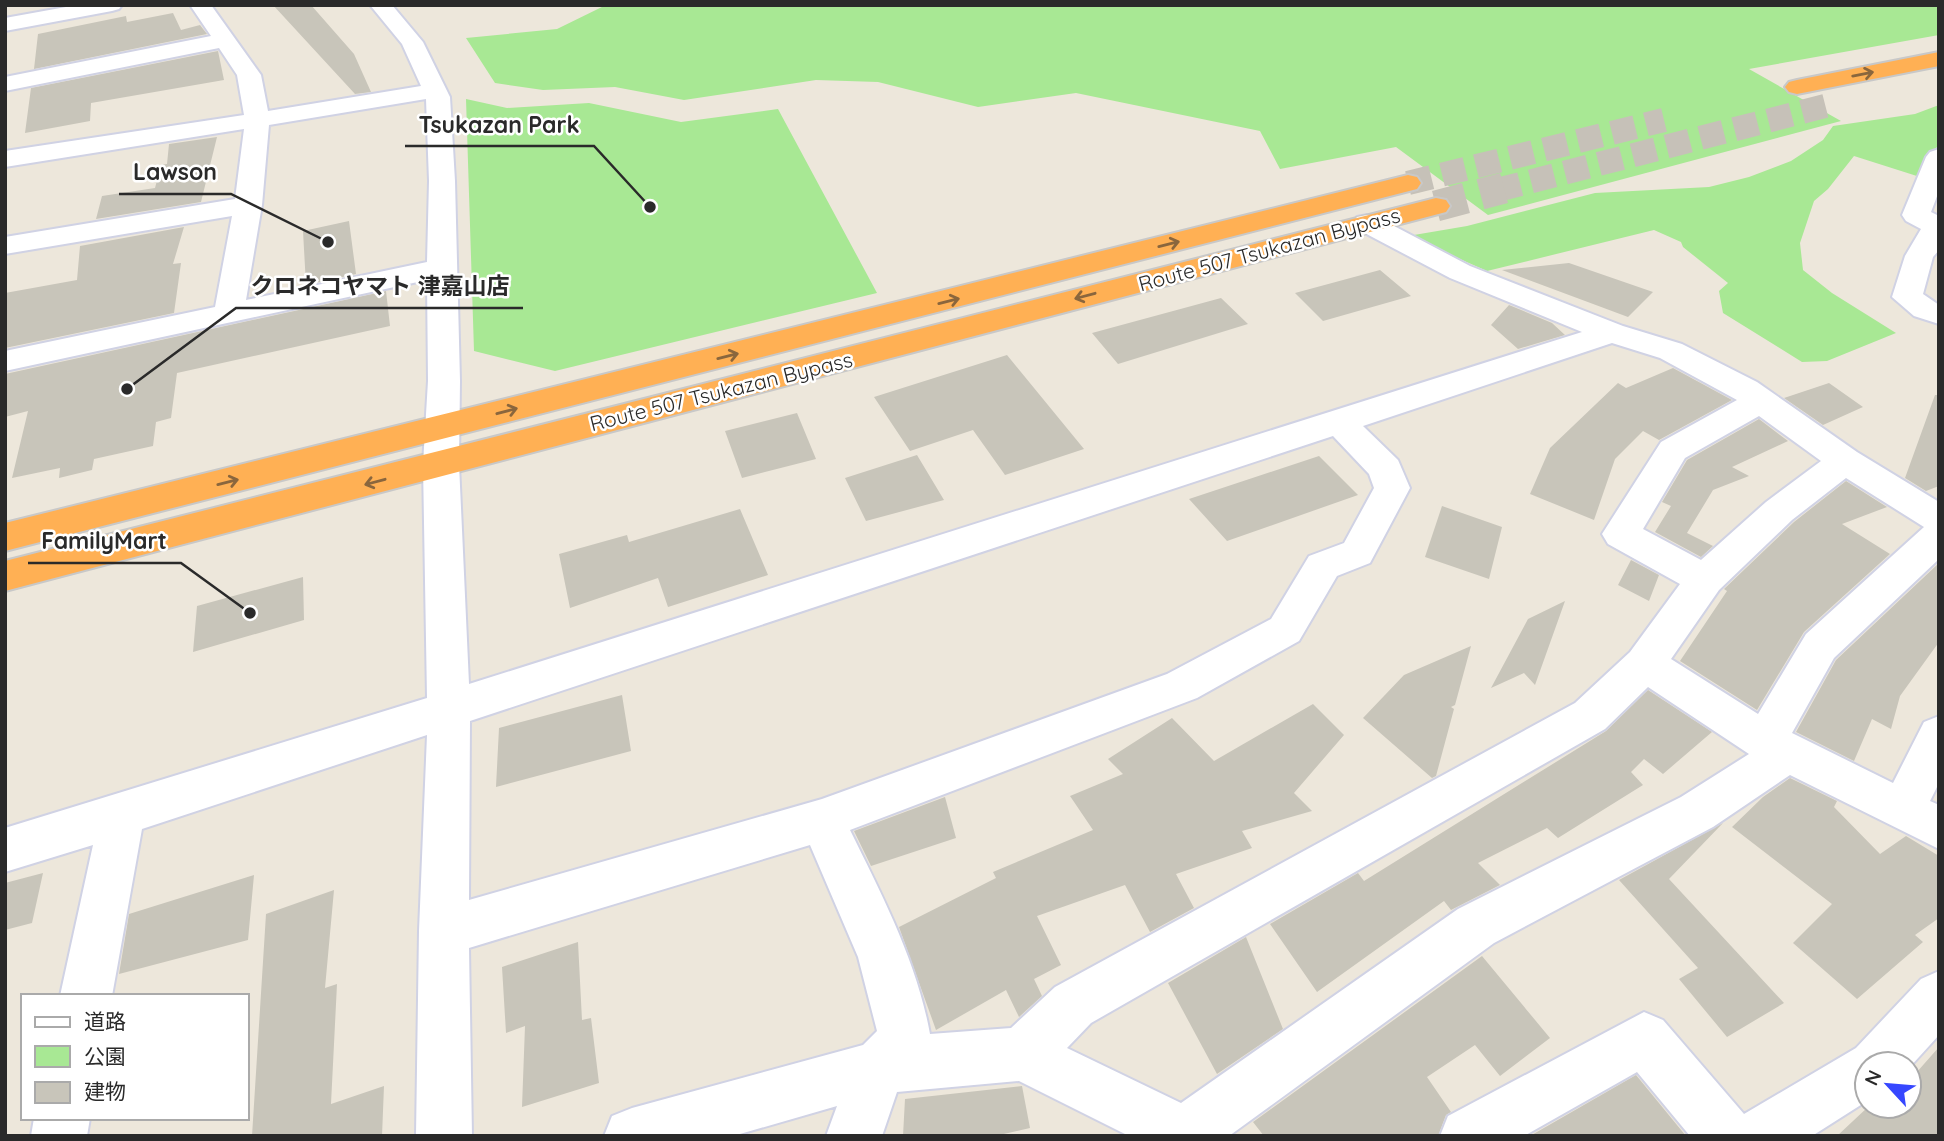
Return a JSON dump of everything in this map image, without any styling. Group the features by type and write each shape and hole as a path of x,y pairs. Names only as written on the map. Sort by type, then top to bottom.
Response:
{"highway":[{"path":"1797,87 1939,59"},
{"path":"1912,88 1939,82"},
{"name":"Route 507 Tsukazan Bypass","path":"5,576 441,447 1408,183"},
{"name":"Route 507 Tsukazan Bypass","path":"5,537 441,447 1436,206"}],"street":[{"path":"5,25 112,5"},
{"path":"200,5 249,75 257,120 248,205 229,312"},
{"path":"380,5 412,42 438,97 442,181 444,382 441,447 449,708 444,931 444,1136"},
{"path":"5,84 225,40"},
{"path":"5,159 434,91"},
{"path":"1939,157 1916,215 1937,227 1929,244 1919,256 1907,297 1925,310 1939,315"},
{"path":"5,246 248,205"},
{"path":"1367,223 1460,272 1612,333 1671,351 1760,401 1845,461 1939,519"},
{"path":"5,361 441,268"},
{"path":"5,850 122,815 1612,333"},
{"path":"1705,580 1621,534 1673,450 1760,401"},
{"path":"444,931 822,821 1182,686 1285,630 1323,566 1357,553 1392,488 1385,470 1339,422"},
{"path":"1022,1054 1073,1005 1590,716 1644,664 1705,580 1779,511 1845,461"},
{"path":"632,1136 878,1068 923,1060 1022,1054 1188,1134 1476,926 1697,812 1776,746 1820,646 1939,536"},
{"path":"1644,664 1776,746 1921,819 1939,735"},
{"path":"86,994 122,815"},
{"path":"822,821 883,960 903,1021 905,1041 878,1068 854,1136"},
{"path":"1889,1050 1939,997"},
{"path":"1468,1136 1644,1039 1726,1136"},
{"path":"1760,1136 1853,1078"}],"green space":[{"path":"606,5 1939,5 1939,35 1749,69 1841,121 1488,215 1396,147 1280,169 1260,131 1076,93 978,107 878,82 816,80 684,100 615,87 543,90 495,83 466,38 557,29"},
{"path":"466,99 507,108 589,103 681,122 778,109 877,293 555,371 474,351"},
{"path":"1939,105 1939,146 1927,154 1920,177 1854,156 1828,189 1814,201 1800,243 1803,270 1832,293 1896,333 1827,361 1802,362 1723,313 1719,291 1728,283 1683,247 1681,242 1654,230 1487,271 1408,236 1467,226 1595,193 1709,187 1749,177 1791,161 1823,140 1833,126 1915,114"}],"building":[{"path":"273,5 311,5 354,54 371,92 355,94"},
{"path":"173,13 181,30 200,25 207,34 34,69 38,34 126,16 127,22"},
{"path":"218,51 224,80 91,103 90,121 25,133 31,88"},
{"path":"217,137 201,202 96,219 102,196 155,188 161,165 167,164 169,144"},
{"path":"349,221 356,274 306,285 303,231"},
{"path":"184,227 173,264 181,263 174,313 5,348 5,293 77,280 80,246"},
{"path":"1569,263 1653,292 1628,317 1502,270"},
{"path":"1380,270 1411,296 1323,321 1295,293"},
{"path":"386,291 390,326 177,373 171,418 156,422 153,446 94,459 92,470 59,478 60,468 12,478 28,411 5,417 5,374"},
{"path":"1221,298 1248,324 1118,364 1092,333"},
{"path":"1509,305 1552,323 1565,335 1518,349 1491,325"},
{"path":"1007,355 1084,449 1005,475 973,430 910,451 874,397"},
{"path":"1673,368 1732,400 1659,440 1643,431 1615,459 1594,520 1530,494 1550,448 1618,383 1626,388"},
{"path":"1829,383 1863,407 1823,425 1784,398"},
{"path":"1935,395 1939,395 1939,486 1926,491 1905,478"},
{"path":"797,413 816,459 742,478 725,431"},
{"path":"1759,419 1788,441 1732,467 1749,476 1713,490 1687,533 1713,546 1701,557 1655,532 1671,506 1662,502 1687,460"},
{"path":"917,455 944,500 866,521 845,478"},
{"path":"1319,456 1358,495 1227,541 1189,499"},
{"path":"1846,481 1887,507 1842,524 1890,554 1804,632 1757,710 1680,661 1727,591 1724,589 1794,522"},
{"path":"1442,506 1502,527 1489,579 1425,557"},
{"path":"740,509 768,575 668,607 658,578 570,608 559,554 627,535 629,542"},
{"path":"1631,560 1659,575 1649,601 1618,585"},
{"path":"1939,563 1939,642 1900,696 1891,729 1872,719 1854,761 1796,732 1836,660"},
{"path":"303,577 304,620 193,652 197,606"},
{"path":"1565,601 1535,685 1524,673 1491,688 1528,619"},
{"path":"1471,646 1455,705 1451,707 1454,709 1436,776 1432,778 1363,718 1404,675"},
{"path":"1648,690 1712,732 1663,774 1644,759 1631,772 1643,785 1558,838 1547,828 1478,863 1500,885 1451,910 1444,901 1317,992 1270,924 1358,873 1364,881 1606,731"},
{"path":"622,695 631,751 496,787 499,728"},
{"path":"1313,704 1344,735 1294,793 1312,811 1242,831 1252,848 1176,874 1194,908 1150,932 1125,885 1037,916 1061,965 1034,979 1042,996 1019,1017 1006,990 936,1030 899,927 996,878 993,872 1093,830 1070,796 1123,774 1108,759 1172,718 1214,761"},
{"path":"1790,778 1837,801 1834,807 1880,854 1906,836 1939,856 1939,918 1915,935 1923,942 1857,999 1793,943 1832,904 1732,827 1763,797"},
{"path":"945,797 956,838 871,866 854,831"},
{"path":"1723,823 1669,879 1784,1003 1727,1037 1679,979 1698,968 1619,880"},
{"path":"43,873 32,923 5,930 5,883"},
{"path":"254,875 248,940 119,974 129,914"},
{"path":"334,890 325,988 337,984 331,1104 384,1086 382,1136 252,1136 266,914"},
{"path":"1246,937 1283,1029 1217,1074 1168,983"},
{"path":"578,942 582,1020 591,1018 599,1083 522,1107 525,1026 506,1033 502,967"},
{"path":"1482,956 1550,1038 1500,1076 1475,1045 1427,1077 1451,1112 1446,1115 1438,1136 1264,1136 1253,1122"},
{"path":"1939,1047 1939,1136 1837,1136 1854,1120 1923,1120 1923,1065"},
{"path":"1636,1075 1686,1136 1530,1136"},
{"path":"1022,1086 1030,1128 995,1136 903,1136 905,1099"}],"tunnel":[{"path":"1497,190 1833,104"},
{"path":"1408,183 1664,120"},
{"path":"1436,206 1504,188"}],"place":[{"name":"Tsukazan Park","path":"650,207"},
{"name":"Lawson","path":"328,242"},
{"name":"クロネコヤマト 津嘉山店","path":"127,389"},
{"name":"FamilyMart","path":"250,613"}]}
